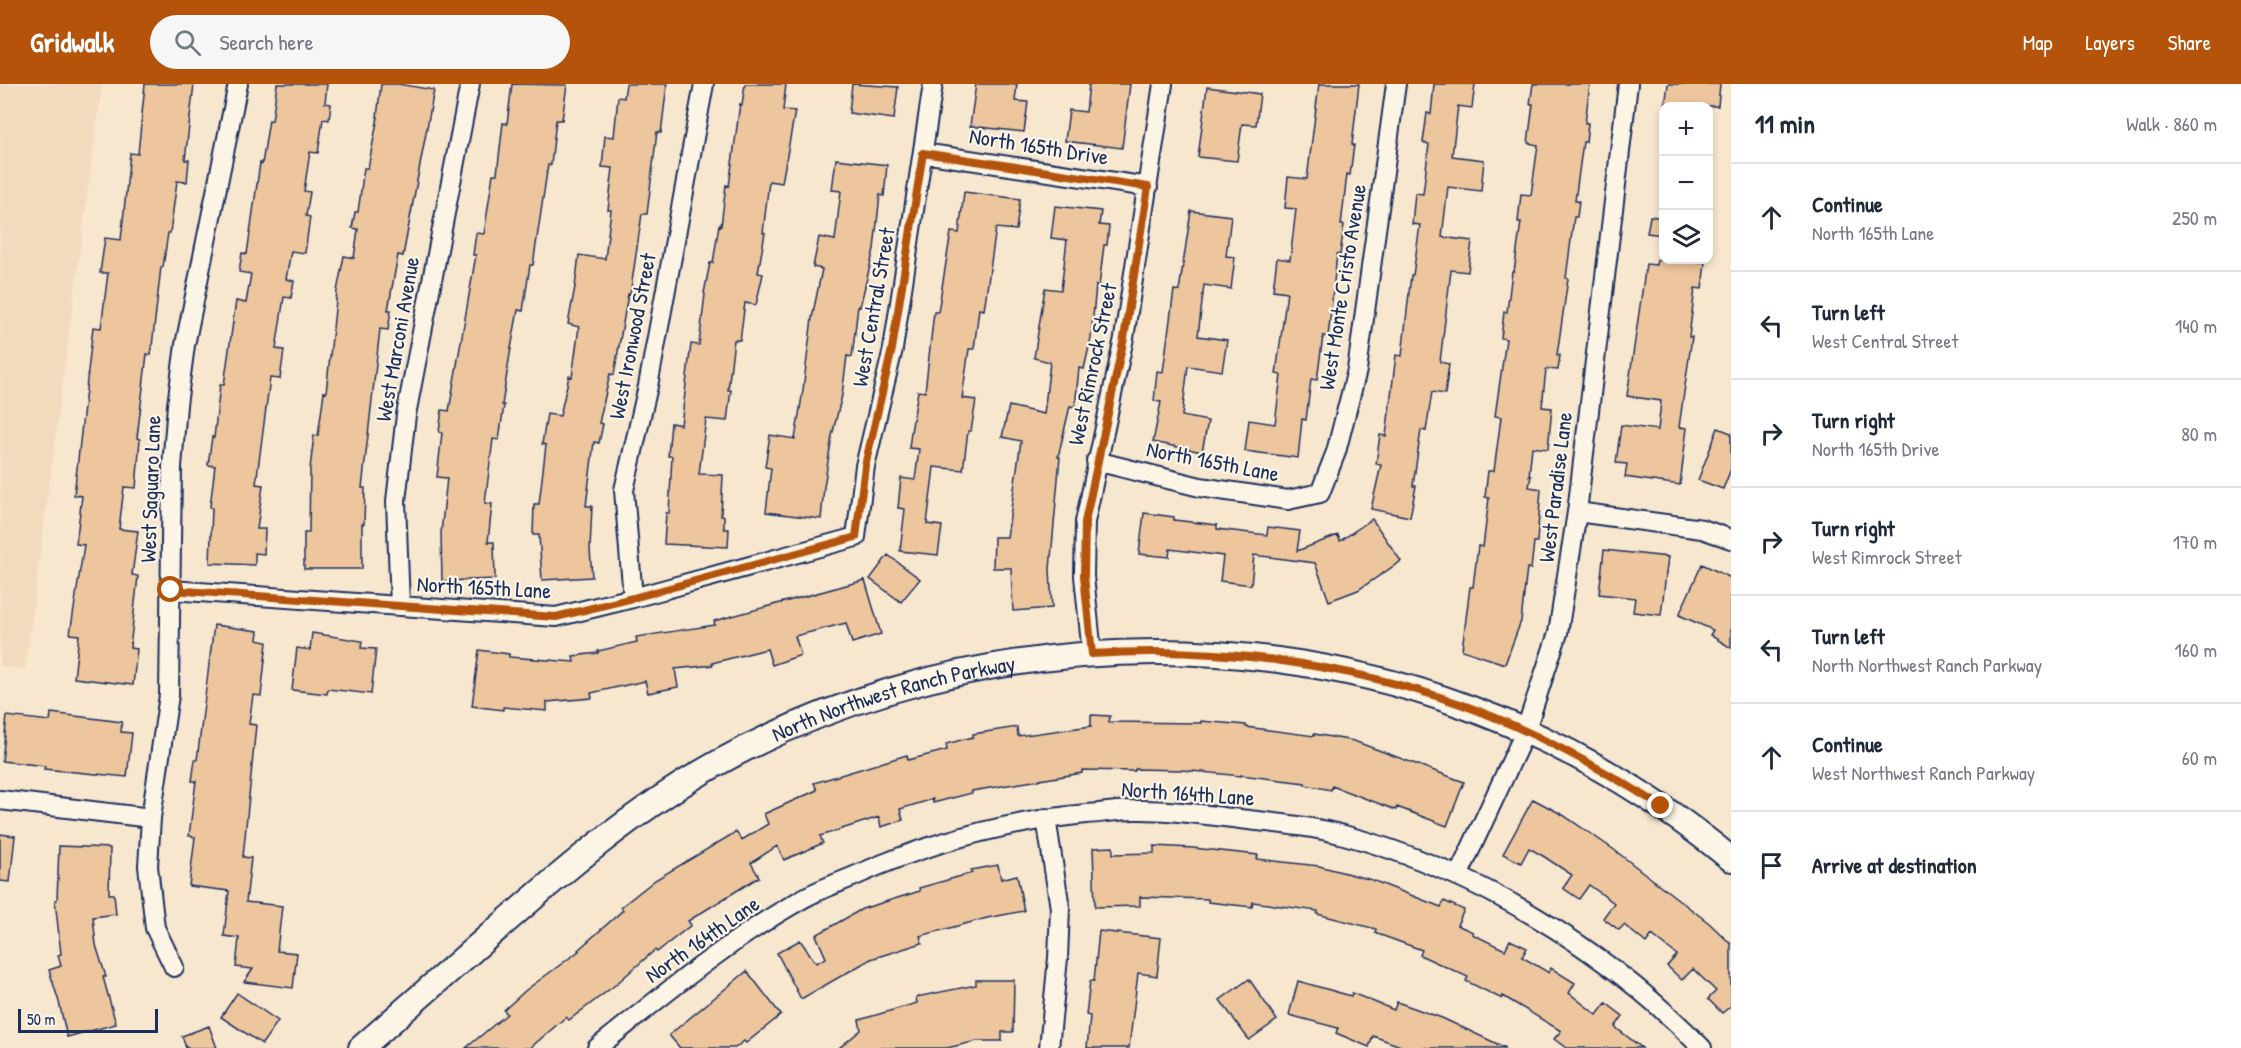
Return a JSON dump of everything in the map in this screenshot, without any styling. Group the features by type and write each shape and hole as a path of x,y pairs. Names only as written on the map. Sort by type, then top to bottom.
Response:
{"main road":[{"name":"North Northwest Ranch Parkway","path":"361,1048 566,867 639,813 715,764 794,726 878,694 959,672 1007,664 1128,652 1233,655 1371,677 1463,705 1525,732 1620,780 1699,833 1731,859"}],"street":[{"name":"West Saguaro Lane","path":"174,967 155,928 148,866 152,818 169,696 172,467 185,345 238,84"},
{"name":"West Marconi Avenue","path":"400,606 396,501 406,416 470,84"},
{"name":"West Ironwood Street","path":"633,598 624,490 648,386 704,84"},
{"name":"West Central Street","path":"856,537 865,466 892,349 933,84"},
{"name":"West Rimrock Street","path":"1092,654 1084,576 1085,522 1096,461 1124,338 1163,84"},
{"name":"West Monte Cristo Avenue","path":"1320,493 1336,452 1357,370 1396,84"},
{"name":"West Paradise Lane","path":"1458,876 1525,732 1558,633 1577,512 1628,84"},
{"name":"North 165th Drive","path":"923,153 1148,187"},
{"name":"North 165th Lane","path":"1096,461 1200,487 1288,500 1320,493"},
{"path":"1577,512 1702,529 1731,538"},
{"name":"North 165th Lane","path":"171,590 556,617 856,537"},
{"path":"0,800 152,818"},
{"name":"North 164th Lane","path":"597,1048 699,966 799,900 901,855 992,827 1046,818 1134,810 1169,811 1261,821 1341,834 1406,854 1458,876 1538,919 1641,990 1702,1048"},
{"path":"1046,818 1060,908 1058,958 1049,1048"}],"shaded area":[{"path":"0,84 102,84 25,669 0,666"}],"building":[{"path":"145,84 194,84 185,160 189,160 187,182 177,181 170,233 168,233 163,267 161,267 151,355 147,354 137,438 140,439 136,488 124,487 119,529 138,531 132,575 138,576 130,648 137,649 133,685 74,678 79,635 70,634 84,545 76,544 82,496 74,495 93,327 101,328 108,273 100,273 105,238 121,240 130,153 138,154"},
{"path":"277,84 327,84 325,103 331,104 329,120 323,119 318,153 310,152 304,191 310,192 306,216 310,217 305,253 291,251 286,279 294,281 291,298 284,297 276,349 284,350 280,379 270,378 256,484 263,485 257,529 265,529 264,554 255,553 255,565 210,563 212,508 210,507 215,466 208,465 212,437 214,438 220,385 224,385 236,301 246,303 251,274 239,272 242,253 247,254 260,163 262,164 269,120 272,121"},
{"path":"381,84 398,84 434,90 403,256 398,255 388,310 391,310 388,330 380,329 362,488 365,488 362,569 304,569 304,533 309,533 310,469 314,435 318,436 324,392 326,393 337,291 344,256 354,258 358,229 352,228 355,212 358,212 364,168 368,168 378,117"},
{"path":"512,84 567,85 562,120 556,120 551,165 548,165 533,265 530,265 523,311 518,310 502,405 504,405 499,440 493,439 485,503 492,504 488,542 494,542 495,579 442,581 441,533 447,478 437,477 442,410 449,411 476,255 473,255 476,233 484,234 493,174 497,174 503,123 507,124"},
{"path":"626,84 667,84 661,133 657,132 647,214 642,214 630,295 628,294 614,375 610,374 599,423 603,424 599,443 594,442 586,506 592,506 590,549 592,577 542,580 539,535 533,535 534,504 539,504 546,445 542,444 547,414 560,416 569,376 572,377 579,327 568,324 579,255 605,259 613,168 602,167 605,136 614,137 618,97 624,98"},
{"path":"745,84 786,84 783,110 795,111 782,183 769,181 763,233 765,233 758,273 763,274 756,305 745,303 740,340 734,340 727,421 706,419 699,474 723,475 721,516 724,516 724,529 729,529 728,547 664,544 666,513 669,513 672,456 668,456 671,423 681,425 691,344 699,345 704,293 710,263 713,263 719,225 721,226 726,185 729,186 740,104 742,105"},
{"path":"852,84 898,87 894,119 849,113"},
{"path":"976,84 1017,84 1015,101 1028,102 1024,132 970,126"},
{"path":"1089,84 1130,84 1122,148 1065,141 1069,110 1086,112"},
{"path":"1319,84 1359,84 1352,145 1354,145 1350,175 1347,174 1341,225 1344,225 1340,255 1337,254 1328,337 1323,336 1317,380 1311,379 1306,420 1302,419 1298,458 1245,451 1249,420 1275,424 1281,375 1276,374 1287,292 1273,290 1277,258 1290,260 1296,209 1285,208 1288,177 1307,179"},
{"path":"1434,84 1475,84 1472,108 1458,106 1452,156 1484,160 1481,191 1448,187 1442,237 1472,241 1468,272 1451,270 1440,362 1449,364 1445,394 1432,392 1426,431 1421,430 1413,486 1416,486 1410,517 1371,509 1381,465 1376,464 1380,435 1386,436 1396,355 1402,356 1411,275 1413,275 1420,225 1412,224 1415,193 1423,194 1429,144 1423,143 1427,113 1431,114"},
{"path":"1533,84 1590,84 1585,123 1588,123 1586,142 1583,142 1575,201 1579,201 1577,217 1574,217 1557,355 1560,355 1558,370 1546,369 1542,407 1552,408 1548,449 1532,447 1529,487 1541,489 1537,542 1534,542 1531,569 1527,568 1521,621 1505,664 1462,650 1478,546 1483,547 1489,498 1485,497 1488,471 1494,471 1501,417 1495,416 1506,339 1501,338 1521,222 1518,222 1521,194 1531,195 1538,145 1528,143"},
{"path":"1668,84 1720,84 1718,106 1713,106 1713,102 1666,102"},
{"path":"1207,87 1260,94 1256,125 1242,124 1237,161 1198,157"},
{"path":"836,159 887,165 884,196 880,195 874,249 860,307 858,306 852,357 847,356 842,395 832,436 821,519 766,512 771,468 765,467 770,435 795,439 812,318 822,269 813,267 819,237 835,240 841,191 832,190"},
{"path":"964,192 1020,199 1016,230 996,228 984,310 979,309 974,349 969,349 962,398 976,400 971,431 968,431 963,470 934,467 927,524 942,526 938,555 900,551 905,509 898,508 901,478 915,480 919,449 909,448 911,432 918,391 925,392 934,312 938,312 951,232 959,233"},
{"path":"1055,206 1101,211 1099,225 1109,226 1107,245 1104,245 1099,286 1096,285 1091,338 1084,369 1079,368 1075,407 1070,406 1058,457 1060,457 1050,569 1052,608 1013,611 1011,568 993,568 994,537 1007,537 1021,441 1002,437 1009,406 1044,414 1050,362 1034,358 1045,288 1061,290 1067,240 1051,238"},
{"path":"1191,211 1231,216 1226,256 1235,257 1231,289 1204,285 1198,336 1227,340 1222,371 1188,366 1182,416 1208,421 1202,452 1153,442 1161,402 1154,401 1157,371 1163,372 1174,290 1179,291"},
{"path":"1650,216 1659,217 1659,234 1647,233"},
{"path":"1657,260 1659,264 1705,264 1702,289 1695,288 1689,337 1692,337 1679,427 1687,428 1680,485 1625,477 1627,464 1616,463 1621,425 1658,430 1661,401 1627,396 1646,264 1656,265"},
{"path":"1718,428 1731,433 1731,469 1723,489 1698,480"},
{"path":"1144,513 1174,517 1174,520 1217,525 1217,529 1267,535 1268,527 1300,531 1297,551 1338,535 1340,541 1372,519 1401,561 1358,590 1329,601 1315,563 1254,555 1251,585 1220,581 1223,556 1170,549 1169,557 1139,554"},
{"path":"1604,550 1668,557 1661,615 1633,612 1635,598 1599,594"},
{"path":"888,555 920,579 901,602 870,579"},
{"path":"1702,564 1731,578 1731,648 1710,635 1713,630 1679,615"},
{"path":"865,580 881,634 852,643 846,623 795,636 801,655 772,665 767,649 712,663 713,665 675,669 678,687 648,693 645,681 591,693 592,698 547,702 547,711 503,707 503,710 472,706 479,650 509,654 509,657 574,662 573,656 598,653 598,651 637,642 636,637 715,625 714,621"},
{"path":"214,625 258,631 257,640 267,642 261,696 253,695 249,724 256,725 243,857 251,858 246,902 282,906 277,951 297,953 293,988 244,982 253,969 236,967 239,938 224,936 229,891 189,886 195,837 189,836 196,781 192,781 195,760 197,760"},
{"path":"312,633 362,641 361,648 376,649 371,694 328,689 327,694 292,690 297,648 310,650"},
{"path":"51,713 122,722 121,732 132,733 127,777 44,769 45,766 2,761 7,716 50,721"},
{"path":"1091,715 1110,716 1109,722 1201,723 1201,721 1246,725 1246,727 1354,741 1464,782 1447,826 1332,786 1331,790 1305,785 1305,783 1182,770 1082,770 1082,773 972,791 972,793 933,803 933,799 900,809 903,820 881,827 879,817 820,836 823,843 784,860 777,846 751,863 759,877 688,921 691,925 657,952 655,950 614,986 569,1020 566,1017 530,1048 466,1048 507,1014 504,1010 526,990 579,951 623,910 621,907 655,880 736,832 742,840 768,824 764,814 817,790 814,783 907,755 908,760 947,750 946,744 973,737 973,734 1017,727 1018,736 1091,726"},
{"path":"1533,799 1563,815 1613,849 1709,923 1731,944 1731,1006 1722,1013 1708,999 1716,991 1693,969 1682,980 1667,966 1677,955 1652,935 1646,943 1624,925 1619,930 1603,918 1614,903 1589,885 1579,899 1563,888 1572,875 1543,856 1529,848 1521,863 1503,854"},
{"path":"0,834 15,836 10,882 0,881"},
{"path":"59,846 110,848 109,894 114,894 116,914 93,917 96,945 106,977 103,977 116,1024 67,1037 49,970 61,966 58,955 61,954 55,900 57,900"},
{"path":"1154,846 1258,855 1257,859 1319,866 1372,880 1441,907 1444,901 1464,910 1457,925 1505,950 1510,940 1527,948 1522,957 1549,973 1551,968 1575,983 1569,993 1597,1015 1606,1003 1623,1016 1615,1027 1642,1048 1566,1048 1554,1039 1561,1031 1503,996 1502,999 1466,981 1468,977 1420,955 1422,950 1375,933 1376,929 1317,914 1318,911 1253,902 1252,907 1208,902 1208,899 1140,897 1140,906 1095,907 1093,848 1113,847 1113,854 1154,853"},
{"path":"998,865 1001,879 1017,875 1024,911 987,918 920,936 922,943 871,959 801,999 777,953 800,940 816,963 826,958 816,935 862,909 920,891 919,888 972,873 971,870"},
{"path":"1099,931 1161,938 1157,976 1138,973 1129,1048 1087,1048 1090,1016 1086,1015 1090,981 1094,981"},
{"path":"747,971 781,1015 746,1043 744,1041 735,1048 680,1048 669,1035"},
{"path":"1249,979 1277,1020 1249,1040 1220,1000"},
{"path":"976,980 1014,980 1013,1032 1002,1032 1002,1041 977,1041 947,1048 839,1048 861,1030 859,1020 917,1003 916,997 976,985"},
{"path":"1298,981 1351,996 1352,993 1394,1010 1397,1002 1442,1018 1506,1048 1406,1048 1373,1036 1369,1047 1336,1033 1338,1028 1289,1015"},
{"path":"237,993 278,1021 262,1044 221,1017"},
{"path":"209,1026 217,1048 186,1048 182,1036"}],"route":[{"path":"171,590 556,617 856,537 865,466 892,349 923,153 1148,187 1124,338 1096,461 1085,522 1084,576 1092,654 1178,652 1233,655 1371,677 1463,705 1502,721 1568,752 1620,780 1661,806"}]}
